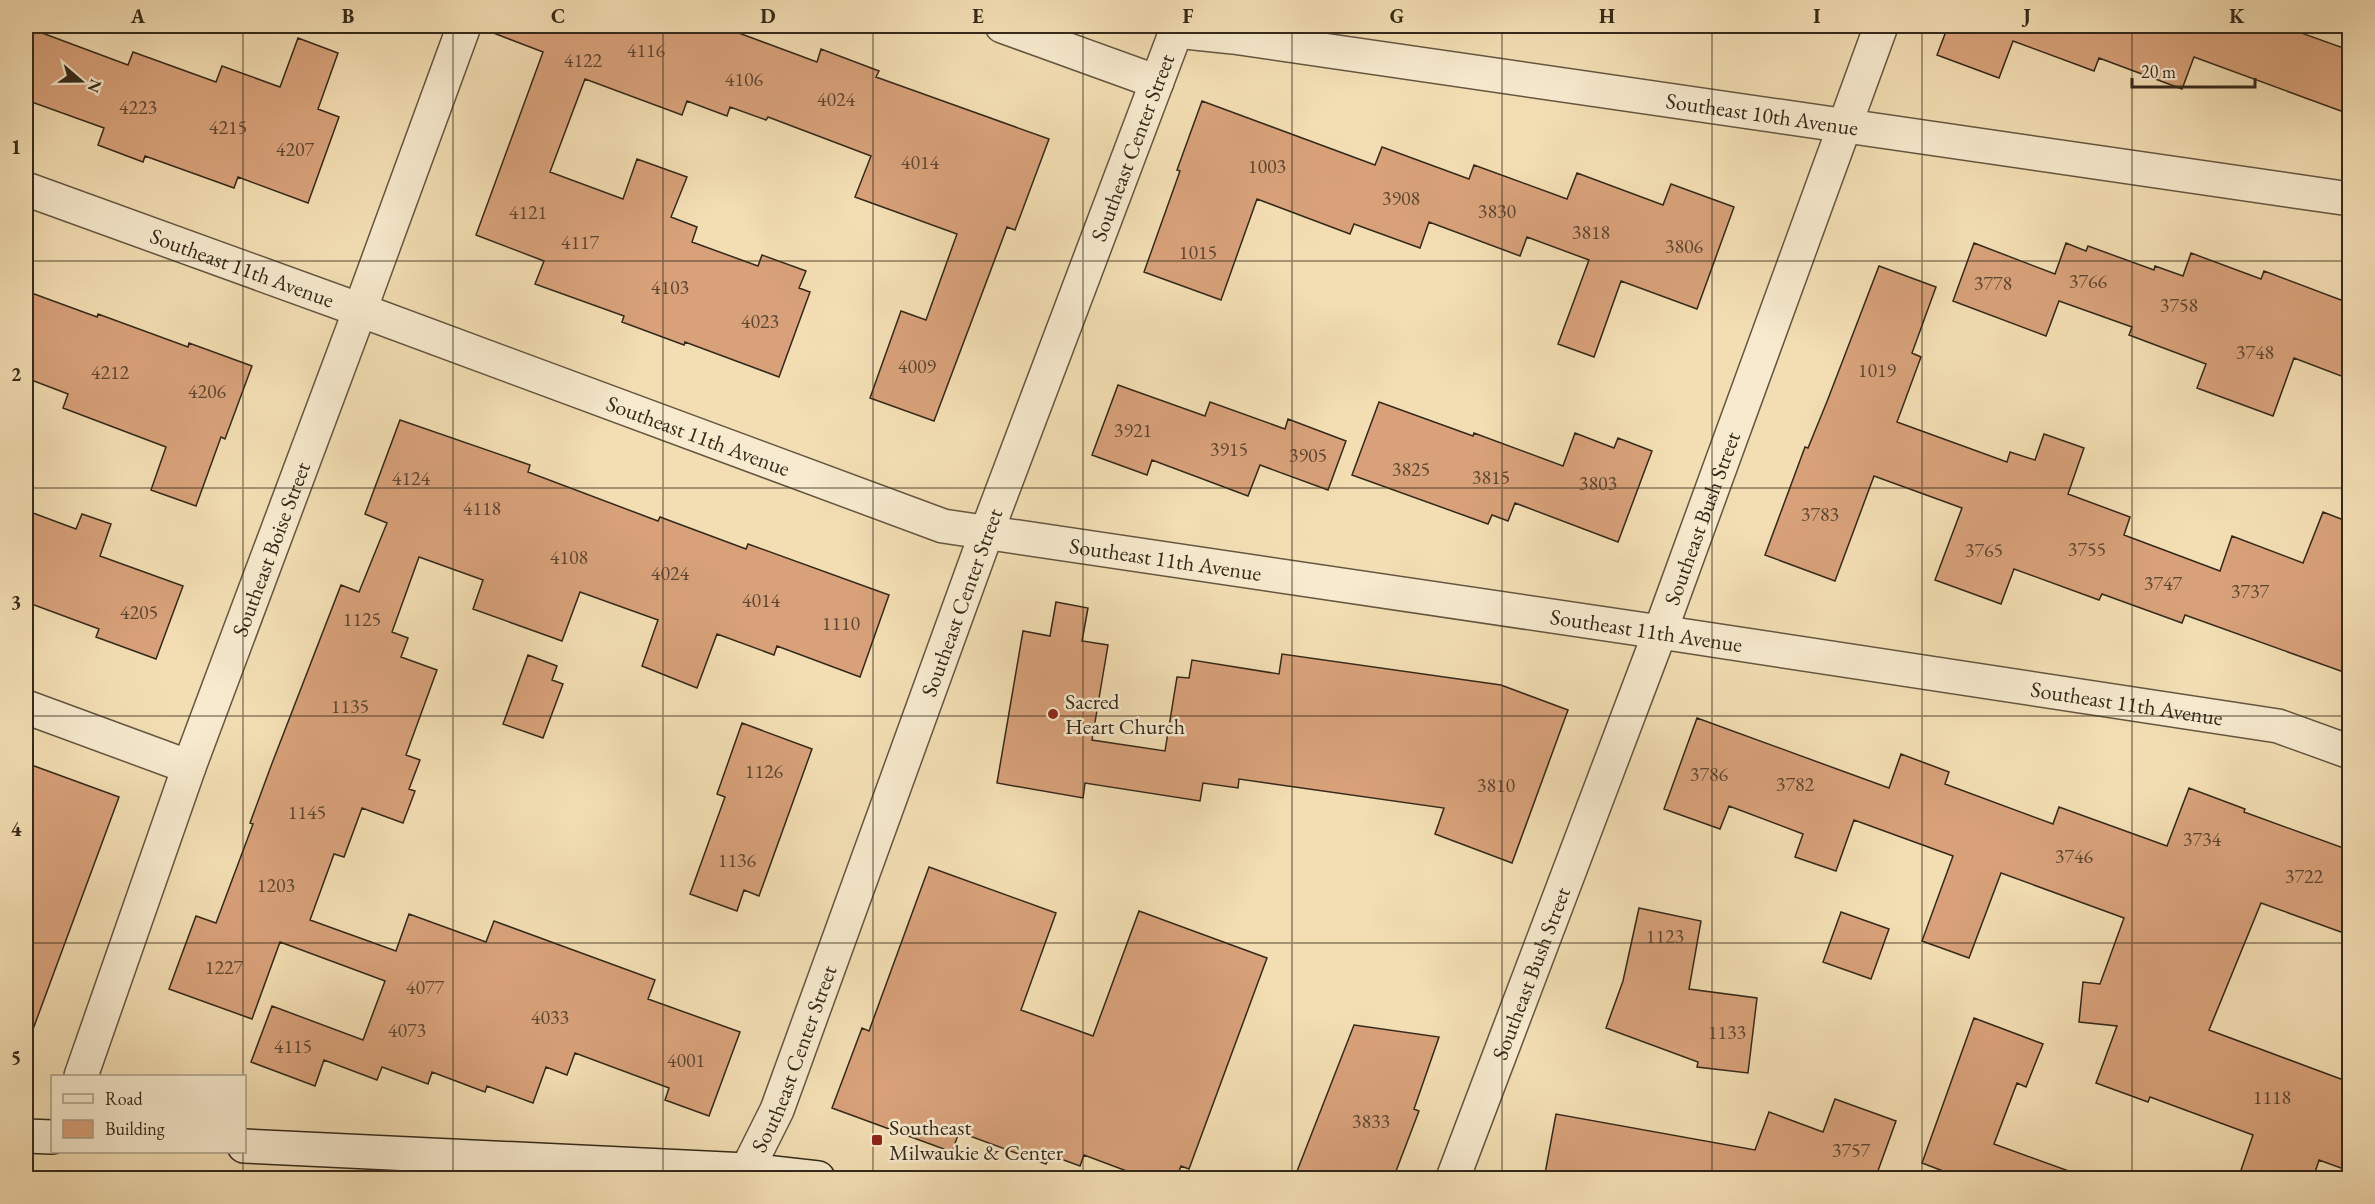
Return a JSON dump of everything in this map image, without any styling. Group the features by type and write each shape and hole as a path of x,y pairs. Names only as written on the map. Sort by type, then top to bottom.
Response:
{"street":[{"name":"Southeast Boise Street","path":"82,1075 189,767 464,26"},
{"path":"1002,26 1157,82"},
{"name":"Southeast Bush Street","path":"1453,1179 1660,632 1881,26"},
{"name":"Southeast Center Street","path":"745,1174 777,1110 986,534 1177,28"},
{"name":"Southeast 10th Avenue","path":"1177,28 2349,199"},
{"name":"Southeast 11th Avenue","path":"26,189 943,526 2278,726 2349,752"},
{"path":"26,707 189,767"},
{"path":"26,1136 51,1137"},
{"path":"246,1146 818,1179"}],"building":[{"path":"483,26 720,26 817,62 821,49 879,71 876,77 1049,139 1015,230 1007,227 934,421 870,398 901,311 926,320 957,234 855,197 871,156 768,117 766,120 730,107 727,116 687,101 682,115 585,79 550,172 623,199 637,159 687,177 671,217 697,227 692,242 758,266 762,255 806,271 799,288 810,292 779,377 685,342 684,345 622,322 624,316 535,284 544,261 476,235 543,52 483,29"},
{"path":"1948,26 2282,26 2349,50 2349,114 2194,57 2182,89 2099,58 2094,71 2013,41 1999,78 1937,55"},
{"path":"26,27 128,65 133,52 216,82 222,66 280,87 298,38 338,53 318,109 339,117 308,203 238,177 234,188 145,156 143,162 98,145 104,128 26,100"},
{"path":"1202,101 1375,165 1382,147 1469,179 1474,165 1567,199 1577,173 1663,205 1671,184 1734,207 1697,309 1621,281 1594,357 1558,344 1589,260 1527,237 1520,256 1429,222 1420,248 1354,224 1350,234 1257,199 1221,300 1144,272"},
{"path":"1974,243 2055,274 2066,243 2086,251 2088,246 2154,270 2155,266 2183,276 2191,253 2261,279 2264,271 2349,303 2349,379 2294,358 2273,416 2197,388 2206,364 2129,335 2132,327 2059,301 2046,336 1953,301"},
{"path":"1879,266 1936,287 1912,353 1921,357 1897,422 2007,462 2010,452 2035,460 2044,434 2084,448 2068,494 2130,517 2124,535 2220,571 2232,536 2303,563 2323,512 2349,522 2349,674 2185,615 2182,623 2102,594 2099,600 2014,569 2001,604 1935,580 1962,508 1874,476 1835,581 1765,555 1805,447 1808,448"},
{"path":"26,291 97,317 98,314 188,347 189,343 252,366 225,439 221,437 196,506 151,490 166,447 63,408 68,394 26,378"},
{"path":"1118,385 1205,416 1210,402 1285,429 1288,419 1346,441 1328,490 1260,465 1248,496 1152,460 1147,475 1092,455"},
{"path":"1379,402 1473,436 1474,433 1563,466 1575,433 1614,448 1618,438 1652,451 1618,542 1515,503 1508,521 1492,515 1488,524 1352,475"},
{"path":"400,420 530,465 528,472 658,521 660,517 746,549 748,544 889,595 860,677 777,646 774,655 717,634 697,688 642,666 658,620 580,592 562,641 473,609 483,580 419,557 392,632 408,638 401,657 437,670 406,755 420,760 409,789 415,791 403,823 362,808 344,857 334,854 310,920 396,951 409,914 486,942 494,921 655,980 648,999 740,1032 709,1116 665,1100 669,1088 575,1053 567,1075 546,1067 533,1103 487,1086 485,1092 432,1072 428,1084 382,1067 377,1080 324,1060 315,1086 251,1062 272,1006 363,1040 385,981 280,942 252,1019 169,989 196,916 216,923 253,824 250,823 271,766 341,585 359,592 387,523 365,514"},
{"path":"33,513 76,529 82,514 111,524 100,556 183,586 156,659 96,637 99,629 26,602 26,532"},
{"path":"1056,602 1088,608 1082,641 1108,645 1092,740 1165,751 1177,677 1189,678 1192,660 1279,674 1282,654 1501,685 1568,710 1512,863 1435,834 1444,808 1239,779 1238,788 1203,783 1200,801 1085,783 1083,798 997,783 1023,631 1050,636"},
{"path":"528,655 557,666 552,680 563,684 543,738 503,724"},
{"path":"1697,718 1889,788 1901,754 1949,772 1945,784 2053,824 2059,807 2167,846 2189,788 2245,809 2244,812 2349,850 2349,935 2261,903 2209,1030 2349,1082 2349,1171 2319,1160 2313,1179 2238,1179 2253,1135 2150,1097 2148,1102 2096,1083 2117,1026 2079,1022 2083,982 2100,984 2124,918 2001,873 1969,958 1922,941 1953,856 1854,820 1836,871 1795,857 1803,834 1729,806 1720,829 1664,809"},
{"path":"742,723 812,749 759,896 744,890 737,911 690,894 725,797 717,794"},
{"path":"26,763 119,797 29,1040 26,1039"},
{"path":"929,867 1056,913 1021,1010 1093,1036 1139,911 1267,958 1189,1169 1181,1166 1176,1179 1148,1179 1084,1155 1080,1166 1050,1155 1046,1164 959,1132 952,1152 832,1108 862,1028 869,1031"},
{"path":"1639,908 1701,921 1689,989 1757,998 1748,1073 1697,1067 1698,1062 1606,1028 1623,981"},
{"path":"1841,912 1889,929 1871,979 1823,962"},
{"path":"1974,1018 2043,1044 2026,1087 2017,1083 1994,1144 2077,1174 2076,1179 1964,1179 1922,1163"},
{"path":"1354,1025 1439,1037 1414,1109 1419,1111 1393,1179 1294,1179"},
{"path":"1835,1099 1896,1121 1875,1179 1544,1179 1556,1114 1755,1150 1769,1112 1823,1132"}],"place":[{"name":"Sacred Heart Church","path":"1053,714"},
{"name":"Southeast Milwaukie & Center","path":"877,1140"}]}
